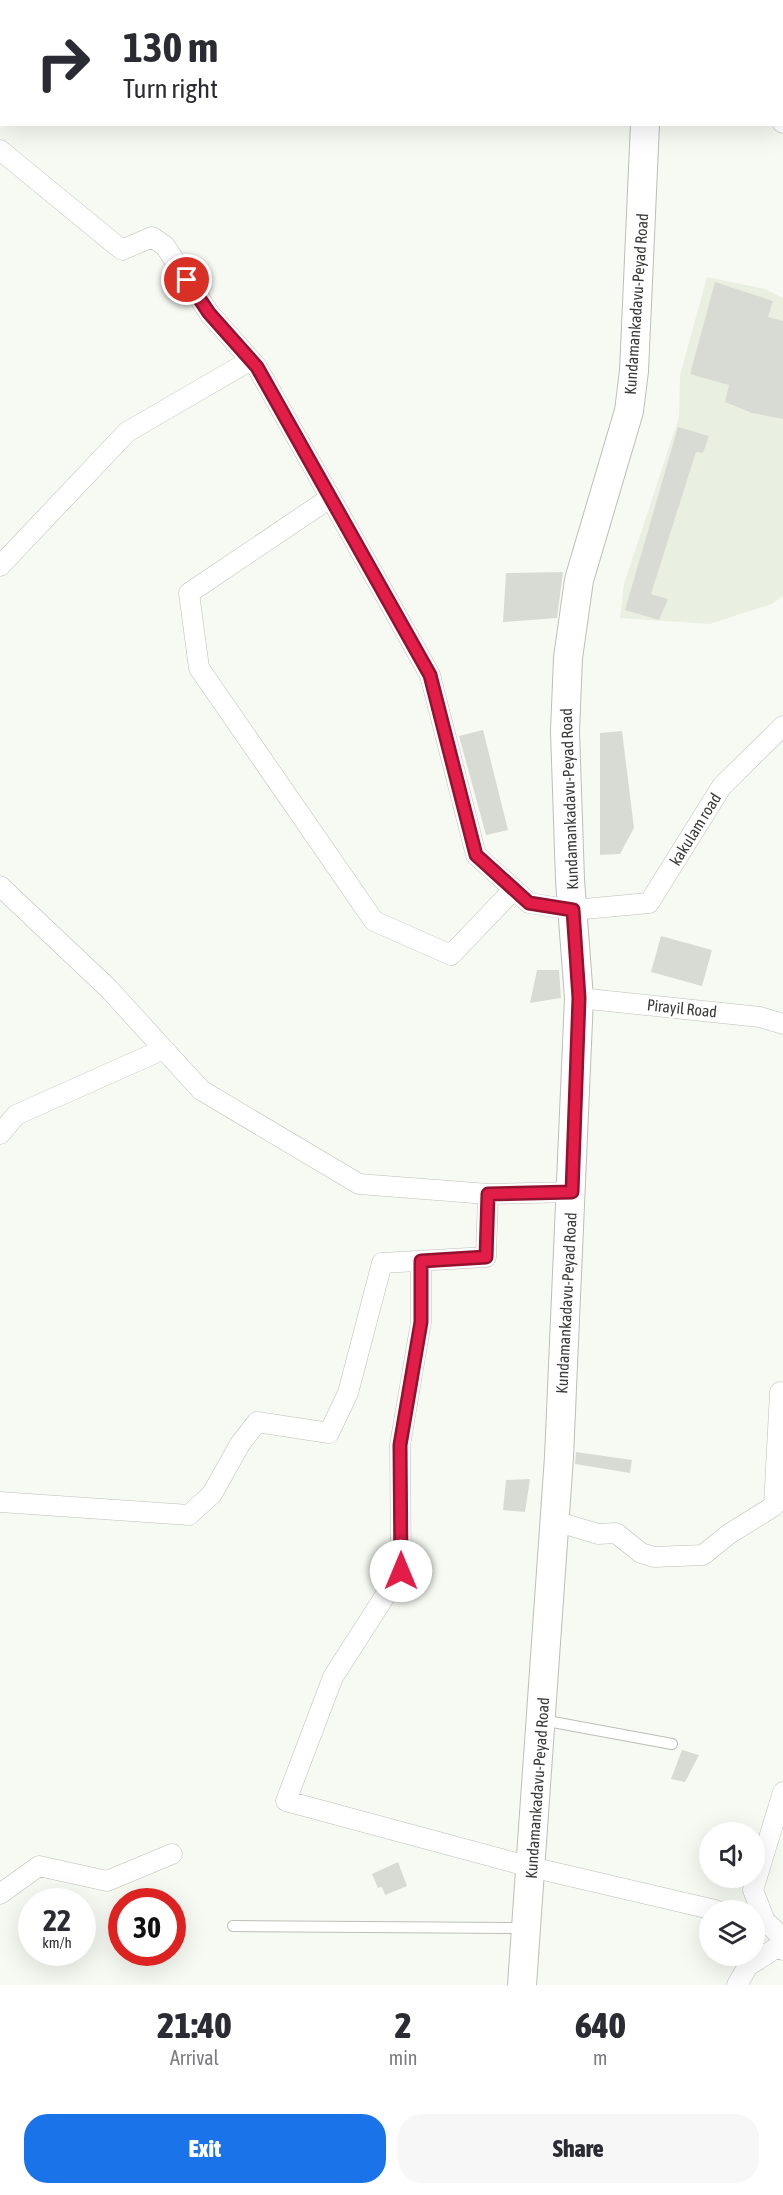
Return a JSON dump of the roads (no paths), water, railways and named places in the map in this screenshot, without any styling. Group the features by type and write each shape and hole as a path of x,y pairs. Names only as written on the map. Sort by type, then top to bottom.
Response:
{"main road":[{"name":"Kundamankadavu-Peyad Road","path":"522,1985 555,1521 572,1192 579,998 586,908 565,731 568,658 579,580 629,411 633,381 645,126"}],"street":[{"path":"0,150 122,250 152,237 165,246 209,313 251,360 430,675 476,855 529,903 586,908"},
{"path":"0,566 127,432 251,360"},
{"path":"330,498 189,593 199,668 374,921 451,955 514,889"},
{"name":"kakulam road","path":"586,908 649,903 722,786 783,726"},
{"path":"0,886 109,989 201,1090 358,1184 488,1194 572,1192"},
{"name":"Pirayil Road","path":"579,998 749,1016 783,1024"},
{"path":"0,1134 15,1115 164,1049"},
{"path":"0,1502 189,1515 212,1494 240,1444 257,1422 329,1433 348,1393 382,1263 486,1257 488,1194"},
{"path":"421,1261 421,1322 400,1445 401,1571 333,1677 286,1801 531,1867 699,1906"},
{"path":"555,1521 598,1534 616,1533 641,1553 654,1557 703,1555 729,1534 778,1510 780,1392 783,1393"},
{"path":"783,1792 753,1890 765,1922 783,1938"},
{"path":"0,1894 39,1866 107,1881 172,1854"},
{"path":"737,1985 748,1966 776,1948 783,1950"}],"lane":[{"path":"541,1720 672,1744"},
{"path":"233,1926 527,1928"}]}
